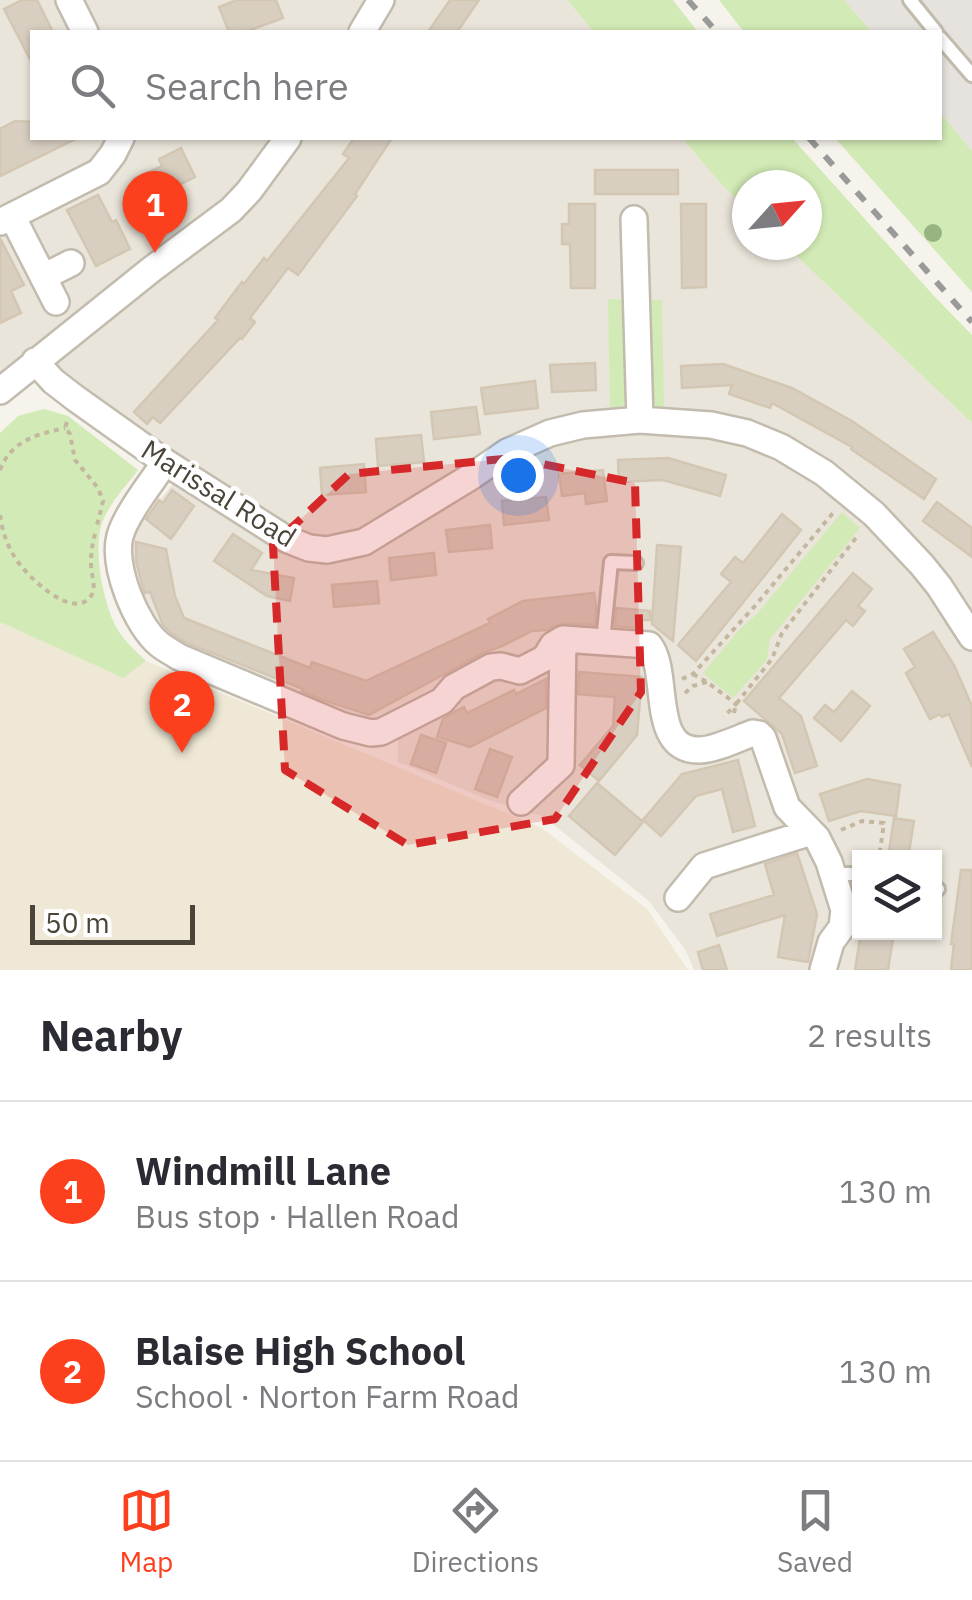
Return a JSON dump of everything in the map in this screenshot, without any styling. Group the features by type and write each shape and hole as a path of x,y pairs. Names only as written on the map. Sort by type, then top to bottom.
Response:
{"street":[{"path":"69,0 83,30"},
{"path":"363,30 378,4"},
{"path":"56,302 6,219 98,172 120,140"},
{"path":"0,392 231,210 287,140"},
{"path":"634,220 640,420"},
{"path":"44,277 70,263"},
{"name":"Marissal Road","path":"35,361 64,390 166,462 286,539 327,550 364,542 507,452 550,433 583,424 640,420 711,425 747,433 824,472 874,514 922,564 972,637"},
{"path":"166,462 120,537 126,589 138,616 157,643 179,657 343,726 372,733 392,728 442,702 454,688 492,668 520,671 545,658 553,645 563,639 649,645 672,694 670,734 683,747 702,751 753,733 763,738 786,808 814,835 833,874 844,910 842,927 832,942 823,970"},
{"path":"521,802 561,765 563,639"},
{"path":"678,898 704,866 814,835"}],"lane":[{"path":"910,0 934,30"},
{"path":"942,40 972,74"},
{"path":"604,641 611,562 636,563"},
{"path":"833,874 852,874"}],"path":[{"path":"0,514 7,543 30,577 70,603 90,598 94,590 91,548 102,500 98,488 75,460 70,434 65,428 21,442 1,466"},
{"path":"672,694 677,681 693,674 850,494"},
{"path":"721,720 772,659 782,633 874,514"},
{"path":"693,674 736,704"},
{"path":"672,694 707,682"},
{"path":"715,746 732,721 736,704"},
{"path":"814,835 862,822 884,823 880,850"}],"highlighted area":[{"path":"513,458 635,483 641,692 555,819 408,845 285,770 273,545 349,474"}],"shaded area":[{"path":"0,0 567,0 592,30 30,30 30,140 684,140 732,194 732,260 801,260 972,423 972,970 694,970 686,951 649,901 544,817 486,799 398,762 398,711 367,723 163,640 137,604 126,563 136,529 190,463 32,349 0,377"},
{"path":"844,0 972,0 972,151 942,114 942,30 870,30"},
{"path":"0,622 123,678 146,661 542,828 647,909 688,970 0,970"}],"green space":[{"path":"567,0 673,0 696,30 592,30"},
{"path":"719,0 844,0 870,30 742,30"},
{"path":"942,114 972,151 972,292 837,140 942,140"},
{"path":"684,140 794,140 821,170 732,170 732,194"},
{"path":"822,171 972,335 972,423 801,260 822,260"},
{"path":"608,299 629,300 631,394 623,405 614,408 610,408"},
{"path":"650,300 662,300 664,408 656,406 651,398"},
{"path":"44,409 68,416 138,470 106,514 99,542 101,579 111,615 121,635 146,661 123,678 0,622 0,433 18,416"},
{"path":"842,512 860,528 770,639 767,660 733,698 703,673"}],"building":[{"path":"22,0 37,0 52,30 30,30 30,59 4,9"},
{"path":"237,0 276,0 283,18 250,30 228,30 219,7"},
{"path":"450,0 479,0 458,30 429,30"},
{"path":"15,121 30,122 30,140 74,140 0,176 0,129"},
{"path":"353,140 391,140 357,196 298,275 288,268 250,318 255,322 242,339 160,423 153,417 147,424 134,412 218,320 215,318 242,282 264,258 267,261 349,158 343,154"},
{"path":"181,148 195,177 167,191 170,198 148,208 134,179 162,166 159,159"},
{"path":"595,170 678,170 678,194 595,194"},
{"path":"98,195 130,249 96,266 67,210"},
{"path":"569,204 595,204 595,288 571,288 570,244 562,244 562,224 569,224"},
{"path":"681,204 706,204 706,287 682,288"},
{"path":"0,238 24,285 11,291 21,313 0,323"},
{"path":"595,363 596,390 552,392 550,365"},
{"path":"723,364 792,388 852,421 936,479 924,499 852,447 772,403 770,408 729,394 732,385 682,388 681,366"},
{"path":"535,381 538,408 485,414 481,388"},
{"path":"476,407 480,434 434,439 431,412"},
{"path":"421,435 424,462 378,466 376,439"},
{"path":"668,458 726,475 720,496 663,480 619,482 618,460"},
{"path":"364,464 366,492 322,495 320,468"},
{"path":"603,470 607,501 586,504 585,493 562,496 559,474"},
{"path":"172,490 194,506 171,539 146,519 159,500 163,503"},
{"path":"546,497 549,520 504,525 502,501"},
{"path":"937,502 972,528 972,557 923,521"},
{"path":"782,514 801,530 696,661 678,645 731,582 721,574 735,557 743,563"},
{"path":"490,525 492,548 449,552 446,530"},
{"path":"233,534 262,553 251,570 294,578 290,601 267,596 214,561"},
{"path":"136,542 166,549 175,596 184,618 310,668 312,662 366,681 490,623 488,619 523,601 594,593 595,625 562,623 532,631 369,715 320,699 171,633 163,625 150,592 145,593 143,588"},
{"path":"657,545 681,547 673,641 652,624"},
{"path":"434,553 436,575 391,580 389,558"},
{"path":"853,573 872,589 858,606 865,611 853,626 846,620 779,698 801,716 817,766 795,773 782,734 744,701"},
{"path":"377,581 379,603 334,607 332,585"},
{"path":"616,608 650,611 650,620 642,620 641,628 615,626"},
{"path":"933,632 954,665 972,706 972,767 949,714 930,719 906,673 915,667 904,649"},
{"path":"579,672 642,677 637,735 599,781 580,765 613,726 615,697 578,694"},
{"path":"546,679 546,708 470,747 437,737 443,719 452,713 464,707 467,713"},
{"path":"852,691 870,706 841,741 814,718 825,705 834,712"},
{"path":"421,735 446,743 436,773 411,764"},
{"path":"490,749 512,757 497,797 475,789"},
{"path":"738,760 755,826 733,832 722,789 696,796 661,836 643,820 682,774"},
{"path":"867,779 900,785 896,816 861,811 829,821 820,794"},
{"path":"597,783 643,822 615,855 569,816"},
{"path":"894,818 914,821 909,850 889,850"},
{"path":"797,853 817,914 808,962 778,957 785,915 717,936 710,914 774,895 765,864"},
{"path":"961,870 972,870 972,970 951,970"},
{"path":"860,940 893,940 888,970 855,970"},
{"path":"719,945 727,970 703,970 698,952"}],"railway":[{"path":"688,0 715,30"},
{"path":"811,140 972,322"}],"place":[{"name":"Windmill Lane","path":"155,253"},
{"name":"Blaise High School","path":"182,753"}]}
